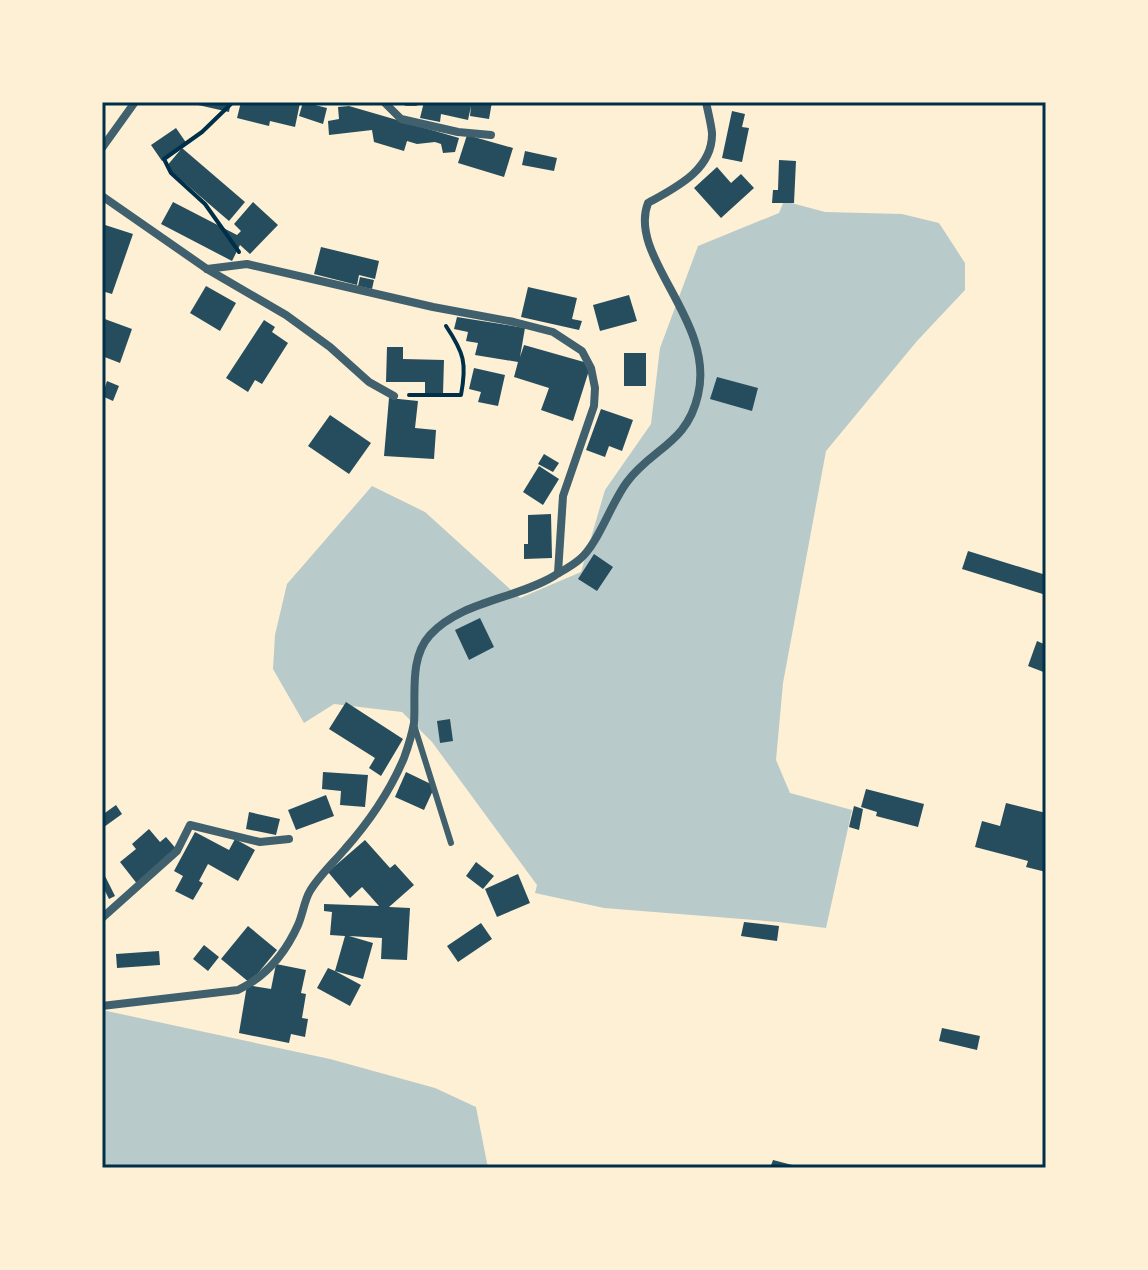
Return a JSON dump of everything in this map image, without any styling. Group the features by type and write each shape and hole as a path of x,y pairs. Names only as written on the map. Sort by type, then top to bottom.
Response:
{"street":[{"path":"102,148 135,102"},
{"path":"384,102 401,119 458,132 491,135"},
{"path":"407,102 415,102"},
{"path":"102,1006 238,990 257,981 281,957 299,924 310,891 363,828 386,793 404,757 414,725 416,665 428,637 452,617 558,573 582,558 627,482 682,432 698,397 702,366 694,333 648,242 642,218 648,203 686,182 704,160 712,135 706,102"},
{"path":"102,196 207,269 286,315 330,347 369,382 394,396"},
{"path":"207,269 247,264 433,307 514,322 553,332 582,351 591,368 595,388 594,406 563,496 558,573"},
{"path":"102,918 177,851 190,825 260,842 289,839"}],"lane":[{"path":"414,725 451,843"}],"path":[{"path":"233,102 202,132 164,159 171,173 205,204 247,264"},
{"path":"394,396 461,395 464,379 462,350 433,307"}],"shaded area":[{"path":"784,201 825,212 902,214 939,223 965,263 965,290 917,341 826,451 783,683 776,760 790,793 852,810 826,928 604,908 535,893 537,885 432,742 402,712 334,704 304,723 273,669 275,635 287,584 372,486 425,512 520,598 581,572 605,490 651,424 660,348 698,246 779,213"},
{"path":"102,1010 330,1059 435,1088 476,1107 488,1168 102,1168"}],"building":[{"path":"185,102 231,102 229,112"},
{"path":"241,102 300,103 295,127 270,121 269,126 237,118"},
{"path":"303,102 327,108 323,124 299,116"},
{"path":"424,102 462,102 463,105 463,102 492,102 489,119 470,116 471,106 468,120 441,114 440,122 420,118"},
{"path":"349,106 459,138 455,152 443,153 441,144 435,142 417,144 407,141 404,151 374,142 372,130 329,135 328,121 339,119 338,107"},
{"path":"732,111 745,114 742,127 749,128 742,162 722,158"},
{"path":"176,128 187,144 162,161 151,145"},
{"path":"467,135 513,148 504,177 458,163"},
{"path":"182,148 245,202 229,221 166,167"},
{"path":"525,151 557,158 554,171 522,165"},
{"path":"779,160 796,161 794,203 772,203 773,190 778,190"},
{"path":"717,167 731,183 741,174 754,188 721,218 694,188"},
{"path":"173,202 237,235 241,231 234,224 253,202 278,225 250,254 240,245 232,261 161,224"},
{"path":"102,224 133,234 112,294 102,291"},
{"path":"321,247 379,261 375,279 359,275 357,285 314,274"},
{"path":"360,277 374,280 372,289 358,286"},
{"path":"206,286 236,303 220,331 190,313"},
{"path":"528,287 577,298 572,319 582,321 579,330 521,317"},
{"path":"629,295 637,321 600,331 593,305"},
{"path":"457,317 525,328 520,357 524,345 591,364 573,421 541,410 549,388 514,377 518,362 475,355 478,343 466,341 468,332 454,329"},
{"path":"102,318 132,329 120,363 102,356"},
{"path":"264,320 275,327 272,332 288,343 262,384 255,380 248,392 226,378"},
{"path":"387,347 403,347 403,359 444,360 443,394 425,393 425,382 386,382"},
{"path":"624,353 646,353 646,386 624,386"},
{"path":"474,368 505,375 498,406 478,402 481,392 469,389"},
{"path":"717,377 758,388 752,411 710,399"},
{"path":"107,381 119,386 113,401 102,396"},
{"path":"389,398 418,401 415,428 436,430 434,459 384,456"},
{"path":"601,409 633,420 622,451 609,446 605,457 586,450"},
{"path":"330,415 371,443 349,474 308,446"},
{"path":"544,454 559,463 553,472 538,464"},
{"path":"539,466 559,479 543,505 523,492"},
{"path":"551,514 552,558 524,559 524,544 528,544 528,515"},
{"path":"968,551 1046,575 1046,595 962,569"},
{"path":"594,554 613,567 597,591 578,579"},
{"path":"480,618 494,647 469,660 455,630"},
{"path":"1037,641 1046,645 1046,673 1028,666"},
{"path":"346,702 403,739 381,776 369,768 375,758 329,729"},
{"path":"450,719 453,741 440,743 437,721"},
{"path":"323,772 368,775 365,807 340,805 341,791 322,789"},
{"path":"406,772 435,786 424,810 395,797"},
{"path":"866,789 924,804 918,827 876,816 877,812 861,807"},
{"path":"326,795 334,816 296,830 288,810"},
{"path":"1006,803 1046,813 1046,872 1026,867 1028,861 975,847 982,821 1000,826"},
{"path":"116,805 122,814 104,827 102,815"},
{"path":"854,806 863,809 859,830 849,827"},
{"path":"249,812 280,819 276,835 246,829"},
{"path":"149,829 160,842 166,837 178,851 138,885 120,862 136,849 132,844"},
{"path":"195,832 229,850 235,839 255,850 238,881 208,864 199,881 203,883 193,900 175,891 183,876 174,871"},
{"path":"365,840 390,868 395,864 414,885 389,907 410,908 407,960 381,959 382,938 349,936 373,943 363,979 335,971 345,936 330,935 332,912 324,911 324,904 379,906 362,887 350,898 328,872"},
{"path":"476,862 494,876 483,889 466,876"},
{"path":"102,870 115,896 109,899 102,885"},
{"path":"518,874 530,903 497,917 485,889"},
{"path":"744,922 779,926 777,941 741,936"},
{"path":"481,923 492,939 458,962 447,946"},
{"path":"248,926 277,950 250,983 221,959"},
{"path":"204,945 219,957 208,971 193,959"},
{"path":"159,951 160,965 117,968 116,954"},
{"path":"276,964 306,970 301,993 306,994 302,1018 308,1019 305,1037 291,1034 289,1043 239,1033 247,985 271,989"},
{"path":"328,968 361,985 350,1006 317,988"},
{"path":"942,1028 980,1036 977,1050 939,1041"},
{"path":"773,1160 800,1167 800,1168 770,1168"}]}
